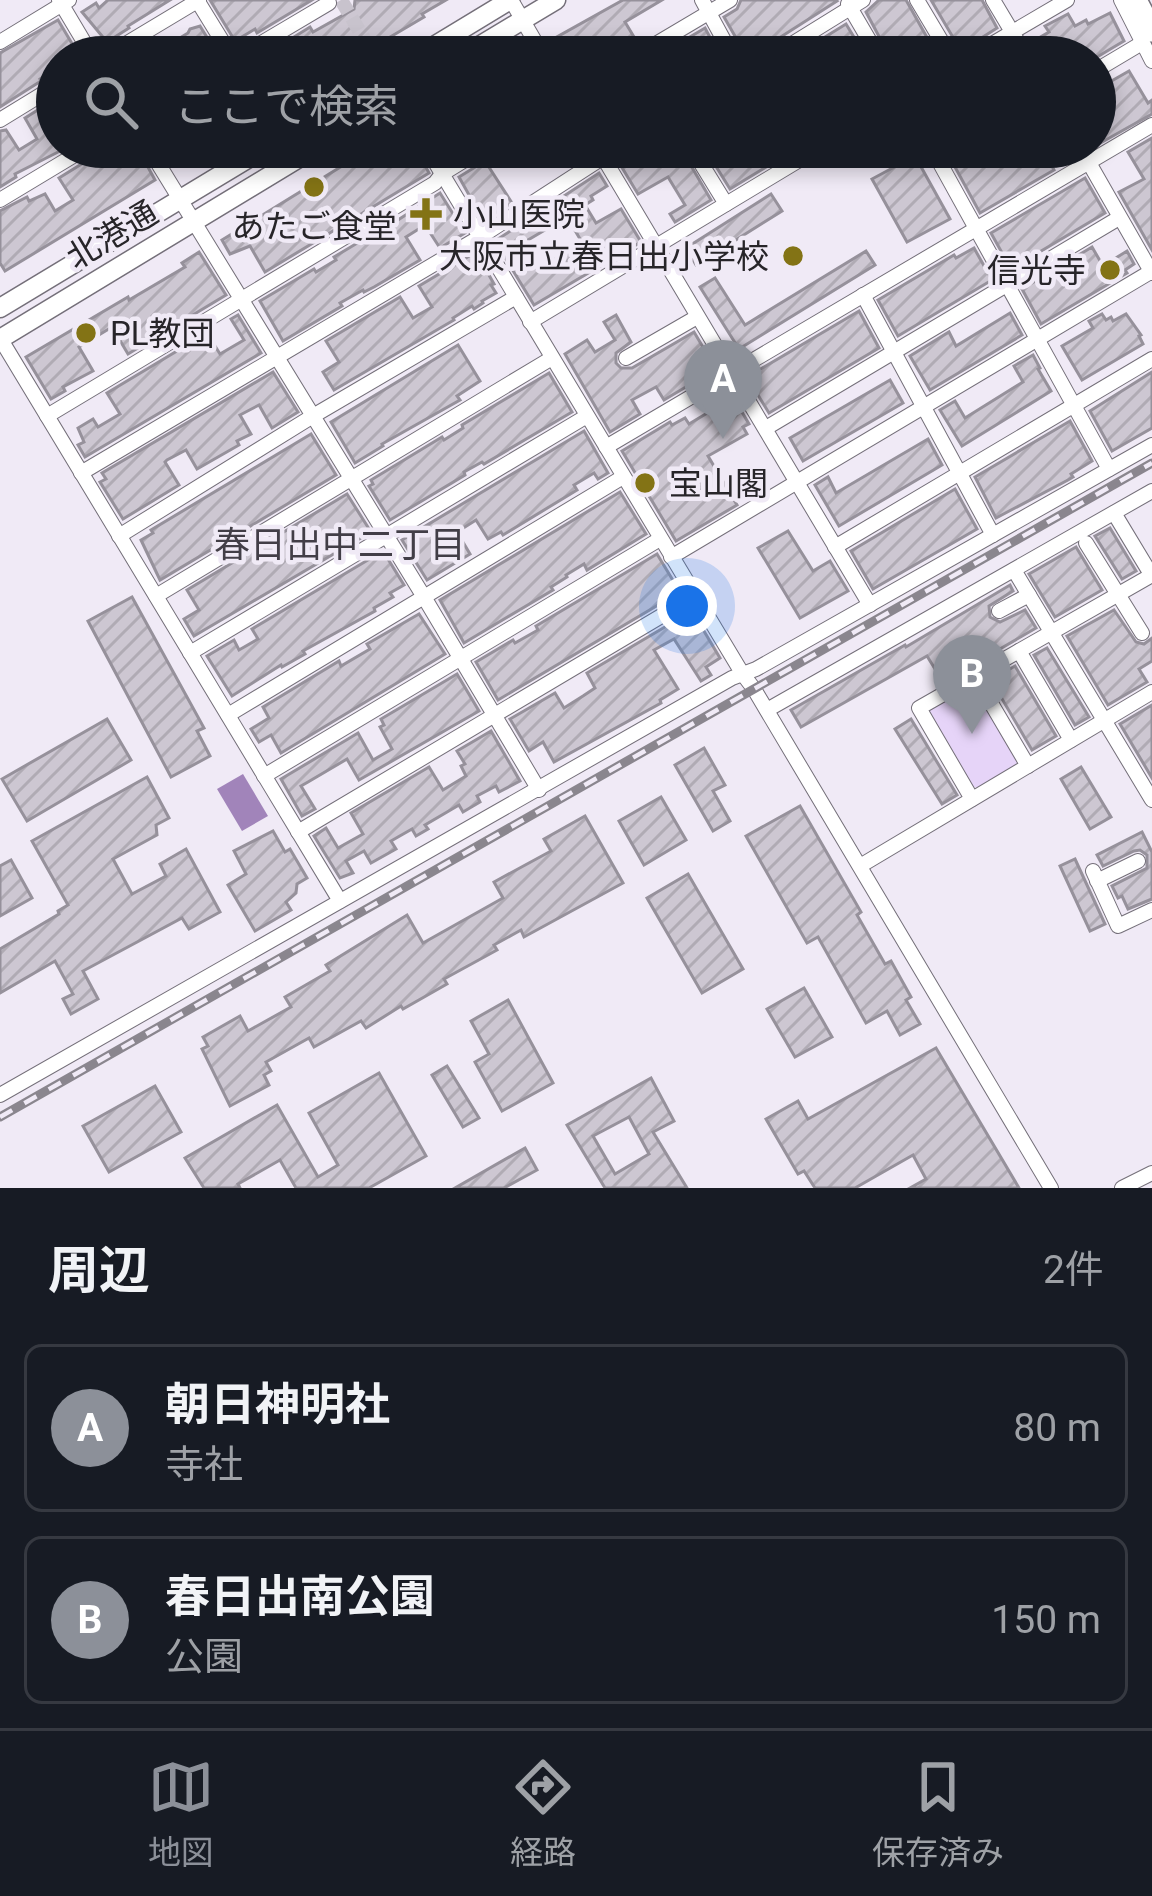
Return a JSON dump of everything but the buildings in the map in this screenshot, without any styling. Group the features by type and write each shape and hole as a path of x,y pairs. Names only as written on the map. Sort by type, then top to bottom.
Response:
{"highway":[{"path":"1136,0 1147,37"}],"main road":[{"path":"451,36 510,0"},
{"path":"496,36 556,0"},
{"name":"北港通","path":"0,308 232,168"},
{"name":"北港通","path":"0,338 282,168"}],"street":[{"path":"139,36 198,0 221,36"},
{"path":"510,0 532,36"},
{"path":"663,36 705,6 730,0"},
{"path":"917,0 938,36"},
{"path":"993,0 1014,36"},
{"path":"1005,36 1067,0"},
{"path":"1120,0 1147,37 1152,61"},
{"path":"0,42 63,1 81,36"},
{"path":"804,36 853,2 869,36"},
{"path":"272,36 329,3"},
{"path":"705,6 721,36"},
{"path":"1116,57 1147,37"},
{"path":"0,120 36,99"},
{"path":"1116,146 1152,125"},
{"path":"0,200 53,168"},
{"path":"161,168 538,790"},
{"path":"438,168 1052,1188"},
{"path":"46,416 435,183 452,168"},
{"path":"81,473 480,237 577,168"},
{"path":"610,168 870,605"},
{"path":"704,168 726,204"},
{"path":"530,322 786,168"},
{"path":"943,168 1109,469"},
{"path":"606,447 1079,168"},
{"path":"671,557 1152,272 1092,168"},
{"path":"766,428 1120,218"},
{"path":"863,296 993,535"},
{"path":"119,536 516,297"},
{"path":"626,358 697,317"},
{"path":"0,338 340,901"},
{"path":"156,596 552,358"},
{"path":"836,547 1152,359"},
{"path":"190,653 587,416"},
{"path":"0,1095 1152,445"},
{"path":"227,715 623,478"},
{"path":"767,710 1152,491"},
{"path":"972,799 919,708 1152,576 1114,513"},
{"path":"264,776 660,538"},
{"path":"1086,543 1142,633"},
{"path":"1014,570 1152,800"},
{"path":"999,611 1029,595"},
{"path":"298,832 695,596"},
{"path":"1019,651 1071,740"},
{"path":"975,676 1028,766"},
{"path":"860,866 1151,696"},
{"path":"1138,861 1095,876 1118,926 1152,910"},
{"path":"1122,1188 1152,1173"}],"shaded area":[{"path":"973,684 1018,759 1016,765 978,787 970,787 927,710"},
{"path":"243,774 268,816 242,831 217,789"}],"tunnel":[{"path":"341,0 362,36"}],"railway":[{"path":"0,1117 1152,463"}],"place":[{"name":"あたご食堂","path":"314,187"},
{"name":"小山医院","path":"426,214"},
{"name":"大阪市立春日出小学校","path":"793,256"},
{"name":"信光寺","path":"1110,270"},
{"name":"PL教団","path":"86,333"},
{"name":"朝日神明社","path":"723,439"},
{"name":"宝山閣","path":"645,483"},
{"name":"春日出南公園","path":"972,734"}],"district":[{"name":"春日出中二丁目","path":"340,545"}]}
